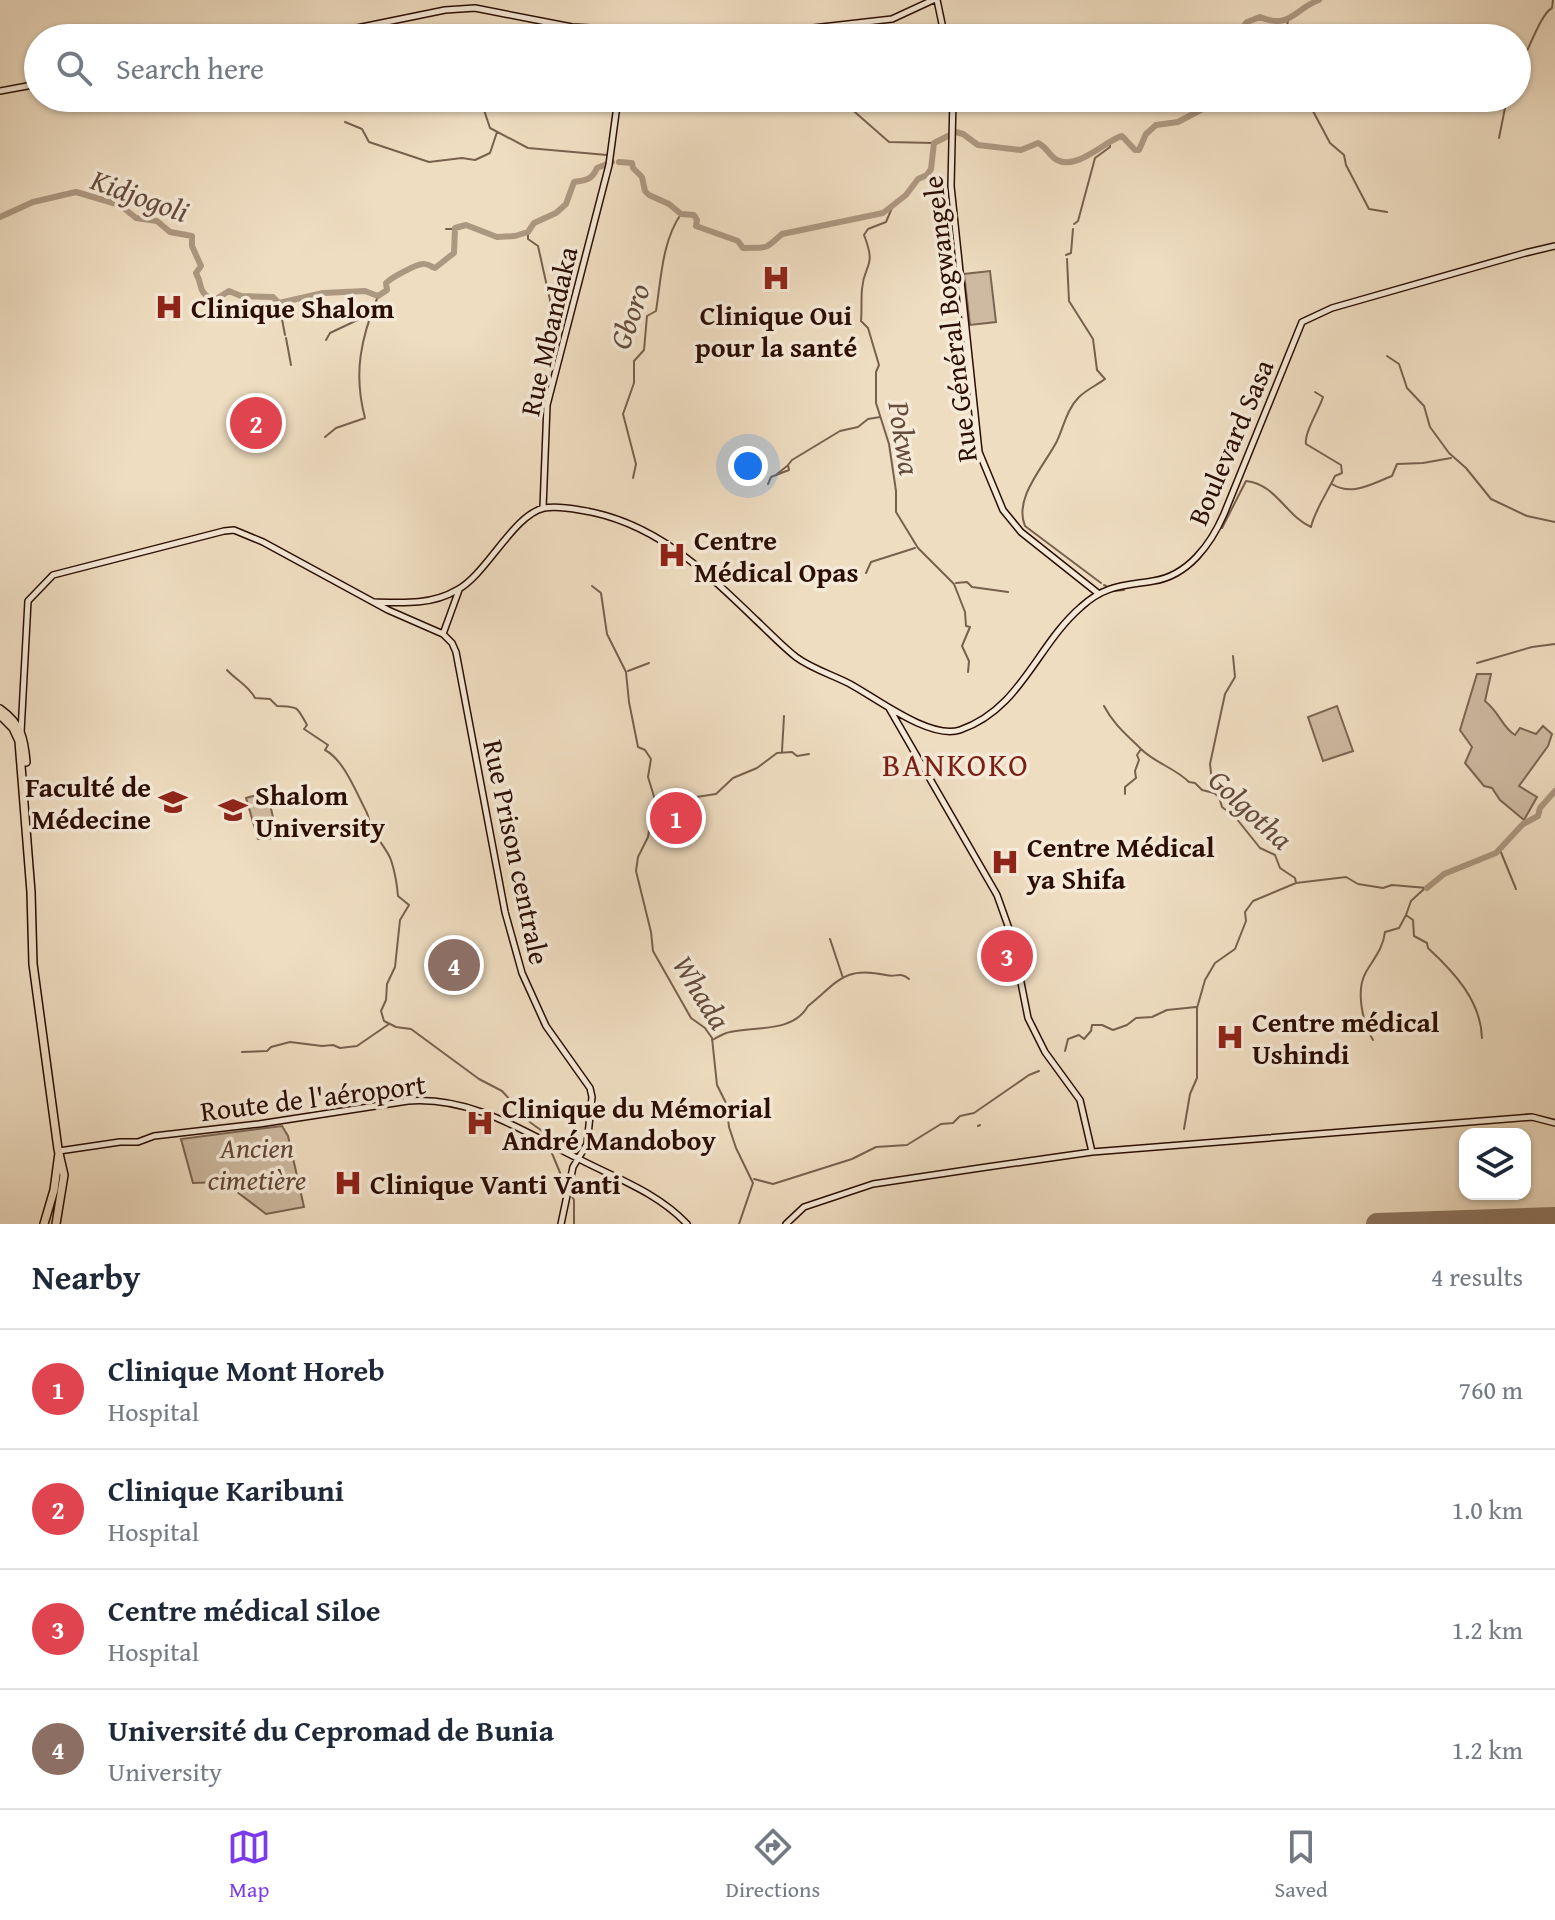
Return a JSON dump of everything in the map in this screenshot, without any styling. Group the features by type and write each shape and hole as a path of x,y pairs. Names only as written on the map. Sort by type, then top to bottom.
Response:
{"main road":[{"path":"0,709 17,730 27,778 33,964 64,1175 44,1224"},
{"path":"0,715 17,730"},
{"path":"56,1224 58,1191"}],"street":[{"path":"848,24 892,19 935,0 941,24"},
{"path":"376,24 445,10 475,8 557,24"},
{"path":"0,91 24,87"},
{"name":"Rue Mbandaka","path":"543,508 547,405 610,162 616,112"},
{"name":"Rue Général Bogwangele","path":"953,112 949,163 981,458 1003,510 1021,532 1099,594"},
{"name":"Boulevard Sasa","path":"543,508 568,508 637,525 714,580 797,658 853,685 889,708 938,729 960,730 1005,704 1078,609 1112,587 1168,577 1197,557 1215,535 1302,322 1332,308 1555,246"},
{"path":"17,730 22,711 28,601 53,575 234,530 443,634 459,589 523,521 543,508"},
{"path":"374,602 421,602 459,589"},
{"name":"Rue Prison centrale","path":"443,634 456,652 505,912 524,979 546,1026 590,1088 589,1129 584,1152 573,1167 561,1224"},
{"path":"889,708 997,895 1012,939 1028,1018 1045,1052 1080,1100 1092,1152"},
{"name":"Route de l'aéroport","path":"59,1151 421,1100 486,1112 642,1190 667,1205 687,1224"},
{"path":"786,1224 804,1207 873,1184 1092,1152 1532,1117 1555,1123"}],"green space":[{"path":"990,271 996,322 970,325 964,274"},
{"path":"1477,674 1491,674 1485,701 1511,732 1515,735 1520,728 1536,734 1543,726 1552,734 1548,746 1519,786 1537,797 1524,820 1500,800 1492,788 1484,786 1465,763 1472,747 1460,730"},
{"path":"1337,706 1353,751 1323,761 1308,717"},
{"path":"267,792 278,838 258,839 246,798"},
{"name":"Ancien cimetière","path":"282,1126 288,1136 304,1207 266,1214 224,1182 193,1183 181,1139"}],"waterway":[{"name":"Kidjogoli","path":"1245,24 1260,17 1285,20 1319,0"},
{"path":"1531,42 1543,18 1552,8 1553,0"},
{"path":"1287,24 1288,20"},
{"path":"485,112 490,128 528,148 607,155 608,159"},
{"path":"855,112 889,142 934,143"},
{"name":"Kidjogoli","path":"619,162 632,163 649,195 669,204 681,214 694,215 696,226 738,241 743,248 762,248 782,234 883,213 906,195 918,179 927,175 931,169 934,143 956,132 978,145 1021,150 1038,143 1057,160 1065,162 1082,158 1122,136 1135,150 1139,150 1146,134 1156,125 1178,122 1197,112"},
{"path":"1313,112 1330,143 1344,155 1369,209 1387,212"},
{"path":"1499,138 1504,112"},
{"path":"345,122 362,129 369,142 429,162 462,158 475,160 490,153 497,132"},
{"path":"1074,224 1078,221 1095,158 1110,144"},
{"name":"Kidjogoli","path":"0,217 33,202 76,192 120,205 136,218 157,221 170,232 192,236 192,246 201,266 196,273 202,291 213,301 229,291 241,296 273,297 279,303 323,293 365,291 378,296 387,290 386,283 398,275 420,265 435,268 454,253 455,228 466,225 497,237 528,232 534,223 556,213 566,204 574,182 588,179 597,168 612,162"},
{"name":"Pokwa","path":"894,203 886,222 868,229 864,235 870,260 863,281 861,321 868,328 879,365 876,372 876,403 889,444 896,512 918,548 954,584 965,612 966,626 970,627 962,646 969,661 968,672"},
{"name":"Gboro","path":"633,478 636,464 623,414 634,383 634,361 644,350 647,316 656,311 666,248 681,214"},
{"path":"446,229 454,229"},
{"path":"1066,255 1071,253 1073,229"},
{"path":"528,232 528,239 538,246 550,300 548,332"},
{"path":"1067,259 1069,301 1093,339 1097,370 1105,379 1082,394 1071,407 1057,441 1027,493 1022,515 1025,526 1101,583"},
{"path":"325,437 336,428 365,418 359,371 367,326 378,296"},
{"path":"279,303 285,335"},
{"path":"326,340 330,333 368,315"},
{"path":"286,338 291,365"},
{"path":"1387,356 1399,364 1407,388 1424,406 1430,427 1491,499 1527,516 1555,522"},
{"path":"1222,528 1246,481 1265,488 1311,527 1335,476 1342,473 1341,465 1306,444 1309,428 1323,397 1315,392"},
{"path":"768,484 771,477 789,470 792,460 840,431 880,417"},
{"path":"1332,484 1347,489 1362,488 1392,476 1397,464 1451,458"},
{"path":"777,474 787,466"},
{"path":"866,573 871,562 915,548"},
{"path":"956,583 967,582 972,587 1008,592"},
{"name":"Whada","path":"592,586 601,593 607,634 626,672 638,747 645,750 651,759 648,777 656,803 651,820"},
{"path":"1114,591 1124,590"},
{"path":"1477,663 1532,647 1555,644"},
{"path":"1213,790 1210,764 1225,694 1235,677 1233,656"},
{"path":"628,671 649,663"},
{"path":"227,670 255,698 270,699 277,706 298,710 307,725 304,729 328,745 325,750 344,769 372,829 389,856 398,896 409,905 400,920 395,967 387,984 386,1000 381,1011 384,1021 411,1029 479,1079 502,1091 531,1123 552,1138 552,1142"},
{"name":"Golgotha","path":"1104,706 1116,724 1147,754 1202,790 1219,797 1222,807 1236,818 1260,848 1275,855 1280,868 1295,878 1296,883"},
{"path":"782,751 784,716"},
{"path":"1125,794 1125,787 1136,778 1137,755 1141,749"},
{"path":"657,803 716,794 733,778 757,768 777,753 809,754"},
{"path":"1427,888 1444,874 1496,853 1523,824 1538,816 1540,808 1555,791"},
{"name":"Whada","path":"650,825 636,871 653,951 691,1018 705,1028 712,1038 717,1085 726,1103 736,1148 753,1183 739,1224"},
{"path":"1500,850 1516,889"},
{"path":"1184,1129 1190,1094 1197,1078 1197,1008 1205,980 1215,963 1235,949 1246,921 1245,912 1253,901 1296,883 1346,877 1358,884 1383,888 1392,885 1427,888"},
{"path":"1424,889 1411,901 1406,915 1413,920 1414,936 1427,943 1428,948 1464,988 1477,1012 1482,1038"},
{"path":"1373,1040 1362,1007 1363,980 1385,932 1399,928 1406,915"},
{"path":"830,939 843,978"},
{"path":"712,1040 740,1030 773,1027 793,1021 835,983 851,974 900,975 909,979"},
{"path":"1065,1051 1068,1039 1079,1035 1084,1039 1092,1025 1113,1030 1136,1018 1196,1007"},
{"path":"242,1052 267,1051 290,1042 340,1048 357,1046 389,1024"},
{"path":"754,1179 773,1184 852,1159 876,1147 907,1145 941,1124 953,1123 960,1116 974,1113 1039,1071"},
{"path":"551,1151 566,1187"},
{"path":"570,1193 574,1200 574,1224"}],"taxiway":[{"path":"1520,1220 1524,1224"},
{"path":"1474,1221 1478,1224"}],"runway":[{"path":"1377,1224 1555,1218"}],"place":[{"name":"Clinique Oui pour la santé","path":"776,278"},
{"name":"Clinique Shalom","path":"169,307"},
{"name":"Clinique Karibuni","path":"256,423"},
{"name":"Centre Médical Opas","path":"672,555"},
{"name":"Faculté de Médecine","path":"173,802"},
{"name":"Shalom University","path":"233,810"},
{"name":"Clinique Mont Horeb","path":"676,818"},
{"name":"Centre Médical ya Shifa","path":"1005,862"},
{"name":"Centre médical Siloe","path":"1007,956"},
{"name":"Université du Cepromad de Bunia","path":"454,965"},
{"name":"Centre médical Ushindi","path":"1230,1037"},
{"name":"Clinique du Mémorial André Mandoboy","path":"480,1123"},
{"name":"Clinique Vanti Vanti","path":"348,1183"}],"district":[{"name":"BANKOKO","path":"956,764"}]}
